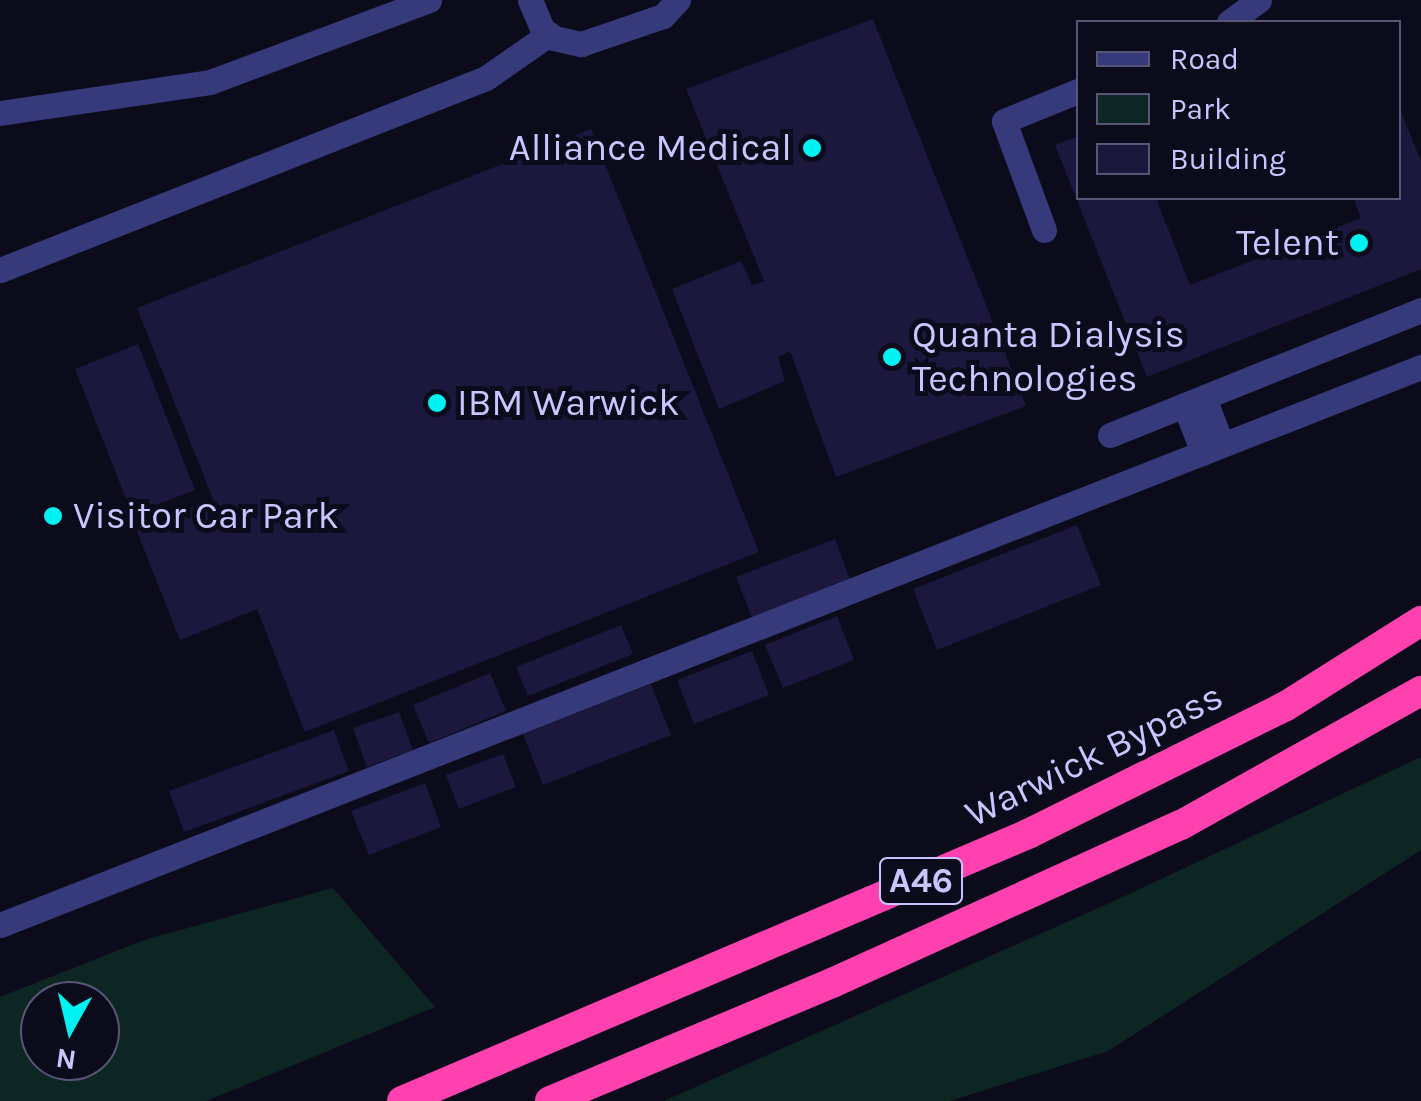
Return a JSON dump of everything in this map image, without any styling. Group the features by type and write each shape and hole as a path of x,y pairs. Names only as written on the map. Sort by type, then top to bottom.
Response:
{"highway":[{"name":"Warwick Bypass","path":"402,1101 1028,834 1286,706 1421,620"},
{"name":"A46","path":"550,1101 832,983 1181,825 1421,690"}],"lane":[{"path":"0,113 210,82 429,0"},
{"path":"530,0 536,19 549,34 581,44 664,16 678,0"},
{"path":"1233,20 1259,0"},
{"path":"0,270 486,78 549,34"},
{"path":"1044,230 1004,120 1076,92"},
{"path":"1110,435 1421,310"},
{"path":"0,925 1421,367"},
{"path":"1194,402 1213,449"}],"green space":[{"path":"1421,757 1421,850 1108,1051 950,1101 664,1101 1112,902"},
{"path":"333,888 435,1007 206,1101 0,1101 0,997 20,989 20,1081 120,1081 120,981 40,981 144,940"}],"building":[{"path":"873,19 1026,406 836,477 790,351 778,357 785,381 719,409 672,289 741,261 752,285 764,281 686,89"},
{"name":"Telent","path":"1401,111 1421,161 1421,269 1147,377 1077,200 1157,200 1190,285 1361,218 1354,200 1401,200"},
{"name":"IBM Warwick","path":"591,129 759,552 305,732 257,609 180,640 136,529 213,499 137,308"},
{"name":"Telent","path":"1076,137 1076,198 1055,145"},
{"path":"138,344 195,490 132,514 75,369"},
{"path":"1077,525 1101,585 937,650 913,589"},
{"path":"835,539 853,587 755,625 736,577"},
{"path":"837,616 854,660 783,688 765,645"},
{"path":"621,625 633,654 528,696 516,667"},
{"path":"752,651 769,695 694,724 677,680"},
{"path":"490,673 506,711 429,743 413,705"},
{"path":"651,684 671,735 543,785 523,734"},
{"path":"399,712 413,750 367,767 353,728"},
{"path":"334,730 349,771 184,832 169,791"},
{"path":"503,754 516,787 459,809 446,775"},
{"path":"425,783 441,827 369,855 351,811"}],"place":[{"name":"Alliance Medical","path":"812,148"},
{"name":"Telent","path":"1359,243"},
{"name":"Quanta Dialysis Technologies","path":"892,357"},
{"name":"IBM Warwick","path":"437,403"},
{"name":"Visitor Car Park","path":"53,516"}]}
